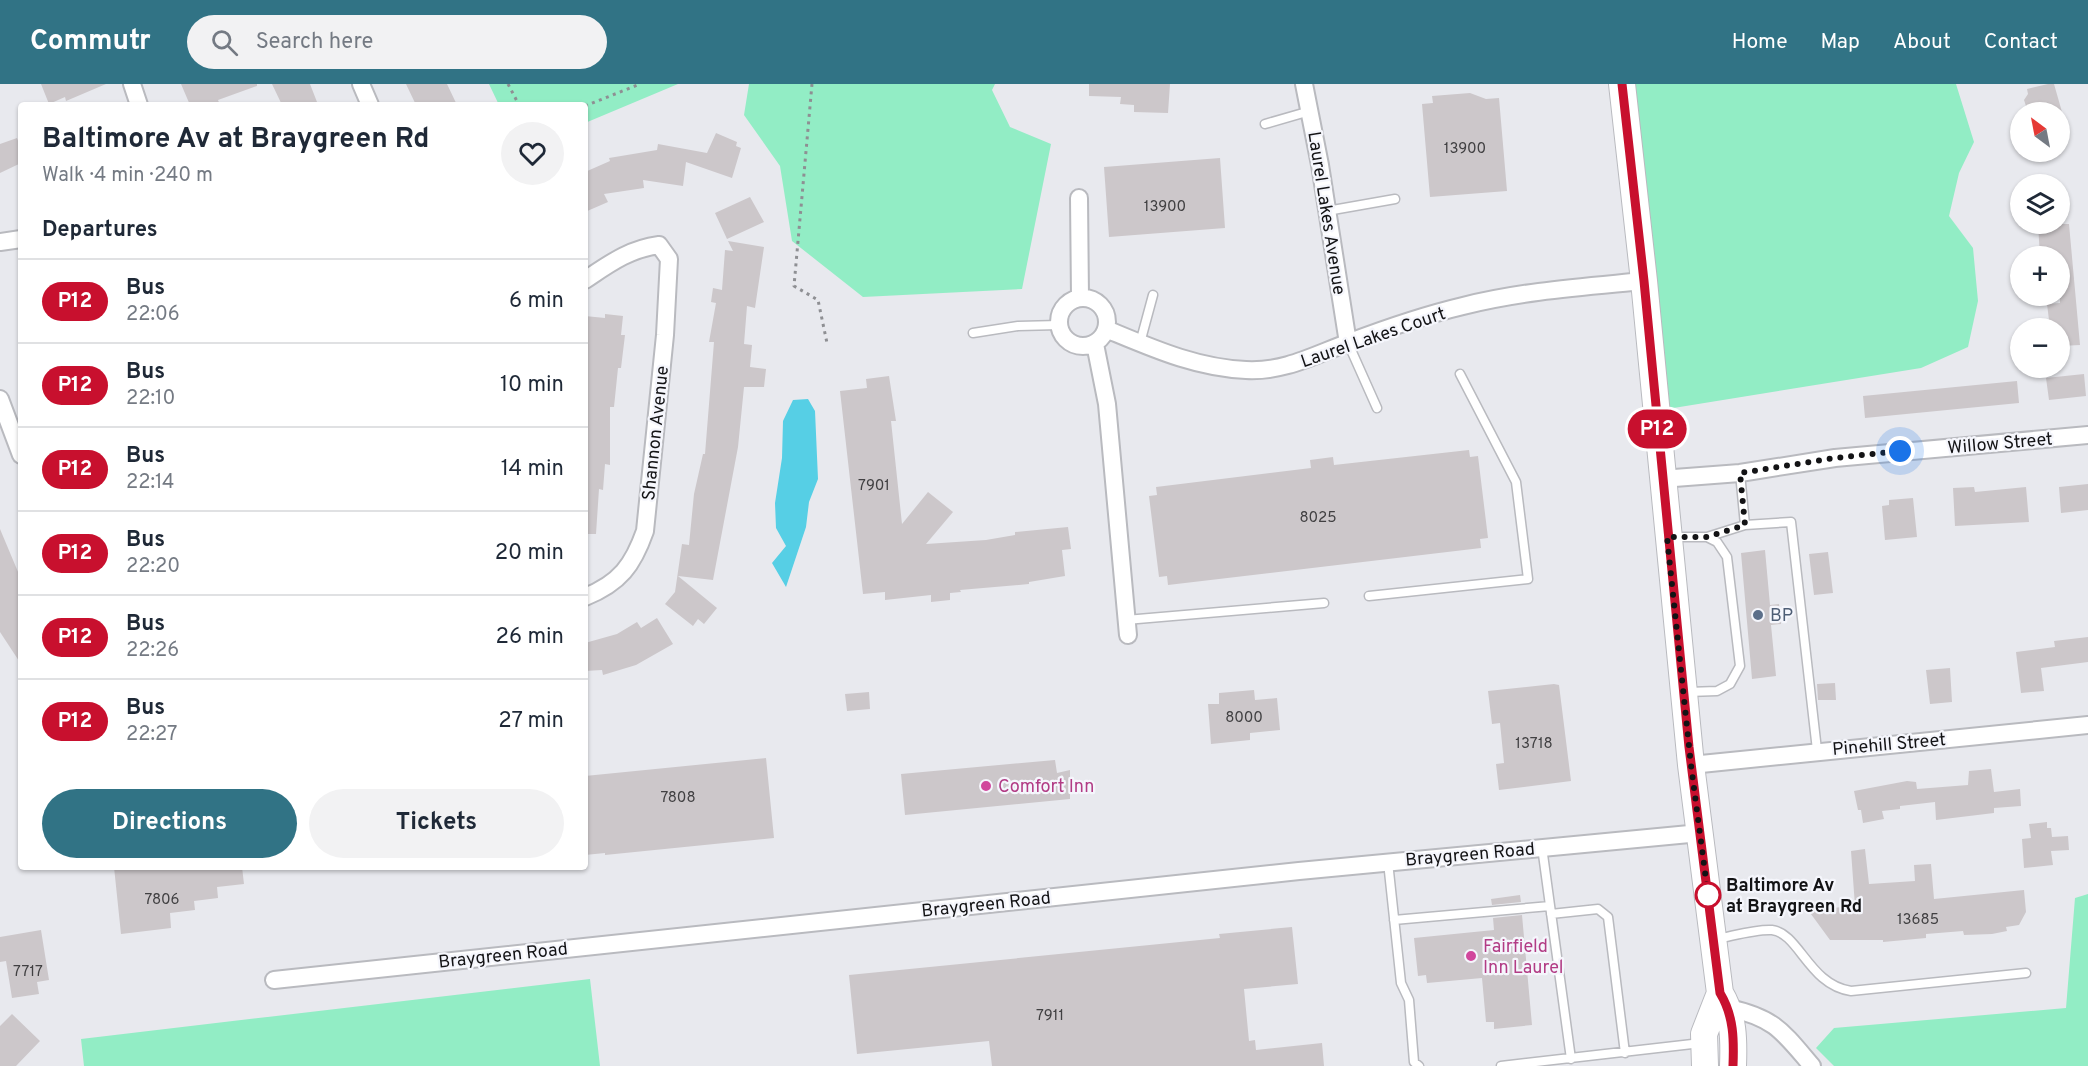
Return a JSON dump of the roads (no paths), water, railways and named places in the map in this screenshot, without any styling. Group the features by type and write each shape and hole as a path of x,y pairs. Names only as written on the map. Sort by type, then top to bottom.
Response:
{"main road":[{"path":"1622,84 1644,281 1661,479 1691,765 1713,940 1734,1042 1733,1066"},
{"path":"1705,1054 1704,1034 1724,1001"}],"street":[{"path":"132,84 138,102"},
{"path":"362,84 369,102"},
{"name":"Laurel Lakes Avenue","path":"1304,84 1311,111 1348,343"},
{"path":"1078,198 1080,298"},
{"path":"0,242 18,240"},
{"name":"Shannon Avenue","path":"588,278 627,253 658,245 669,259 665,335 645,531 634,560 625,572 609,585 588,596"},
{"name":"Laurel Lakes Court","path":"1106,329 1195,363 1246,370 1291,366 1348,343 1463,306 1520,293 1644,281"},
{"path":"1080,298 1090,299 1105,311 1106,329 1095,344 1085,347 1067,341 1059,325 1064,307 1080,298"},
{"path":"1095,344 1107,404 1127,628"},
{"path":"0,399 18,446"},
{"name":"Willow Street","path":"1661,479 1740,473 1835,458 2088,435"},
{"name":"Pinehill Street","path":"1691,765 1817,750 2088,725"},
{"name":"Braygreen Road","path":"274,980 1388,862 1700,833"},
{"path":"1724,1001 1765,1018 1779,1027 1812,1066"}],"lane":[{"path":"1265,124 1311,111"},
{"path":"1327,211 1395,199"},
{"path":"1140,343 1153,295"},
{"path":"973,333 1018,326 1059,325"},
{"path":"1348,343 1377,408"},
{"path":"1369,596 1528,579 1516,482 1460,374"},
{"path":"1740,473 1745,525"},
{"path":"1667,537 1707,537 1745,525 1791,522 1817,750"},
{"path":"1683,692 1717,691 1730,684 1740,666 1727,558 1717,542 1707,537"},
{"path":"1127,628 1324,603"},
{"path":"1542,847 1571,1059"},
{"path":"1388,862 1401,983 1409,1000 1414,1062 1419,1066"},
{"path":"1394,920 1484,910 1598,909 1608,917 1625,1053"},
{"path":"1713,940 1772,930 1784,934 1818,976 1836,989 1851,991 2026,973"},
{"path":"1501,1066 1625,1053 1705,1054"}],"water":[{"path":"808,399 815,411 818,479 809,502 806,527 786,587 772,563 786,546 776,528 775,503 782,458 783,421 793,400"}],"place":[{"name":"BP","path":"1758,615"},
{"name":"Comfort Inn","path":"986,786"},
{"name":"Baltimore Av at Braygreen Rd","path":"1708,895"},
{"name":"Fairfield Inn Laurel","path":"1471,956"}]}
